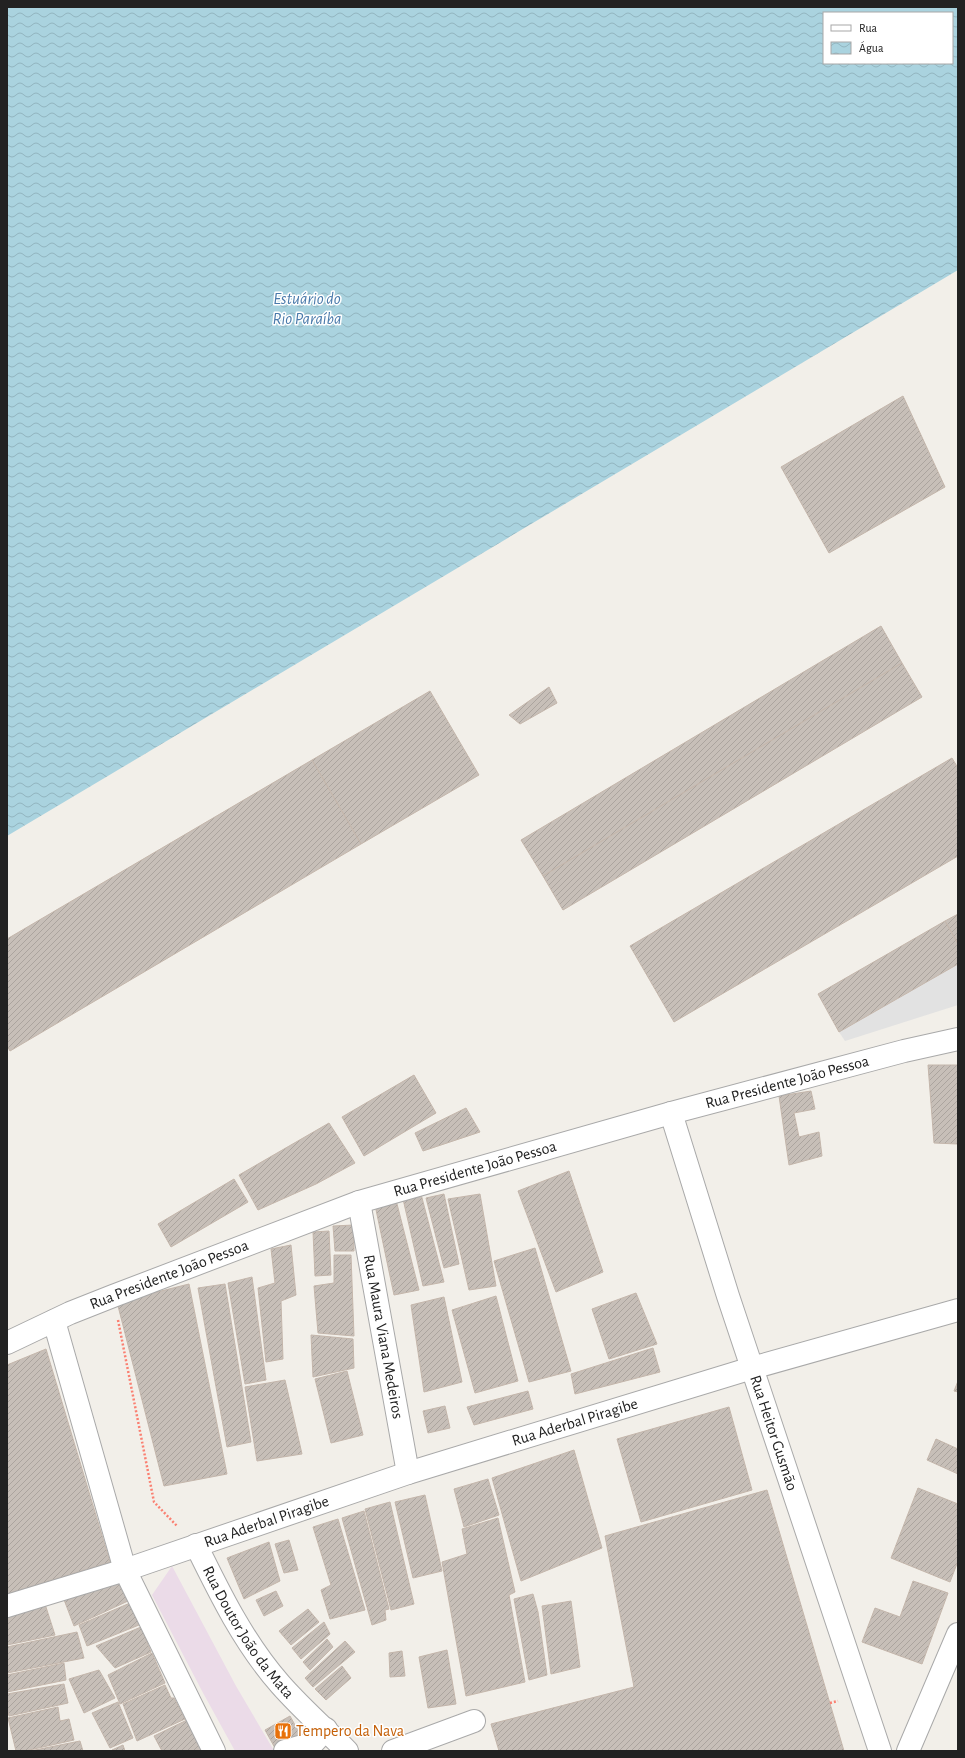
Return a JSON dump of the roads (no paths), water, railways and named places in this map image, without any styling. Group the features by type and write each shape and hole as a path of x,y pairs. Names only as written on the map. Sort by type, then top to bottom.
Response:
{"street":[{"name":"Rua Presidente João Pessoa","path":"7,1343 113,1296 359,1202 671,1114 904,1051 958,1039"},
{"name":"Rua Heitor Gusmão","path":"671,1114 752,1368 880,1751"},
{"name":"Rua Maura Viana Medeiros","path":"359,1202 408,1472"},
{"name":"Rua Aderbal Piragibe","path":"7,1606 125,1570 408,1472 752,1368 958,1310"},
{"path":"54,1321 125,1570 214,1751"},
{"name":"Rua Doutor João da Mata","path":"196,1545 233,1620 259,1658 280,1684 347,1751"},
{"path":"908,1751 958,1634"},
{"path":"393,1751 474,1721"},
{"path":"285,1751 313,1743 326,1729"}],"water":[{"name":"Estuário do Rio Paraíba","path":"7,7 958,7 958,270 7,836"}],"place":[{"name":"Tempero da Nava","path":"283,1731"}]}
